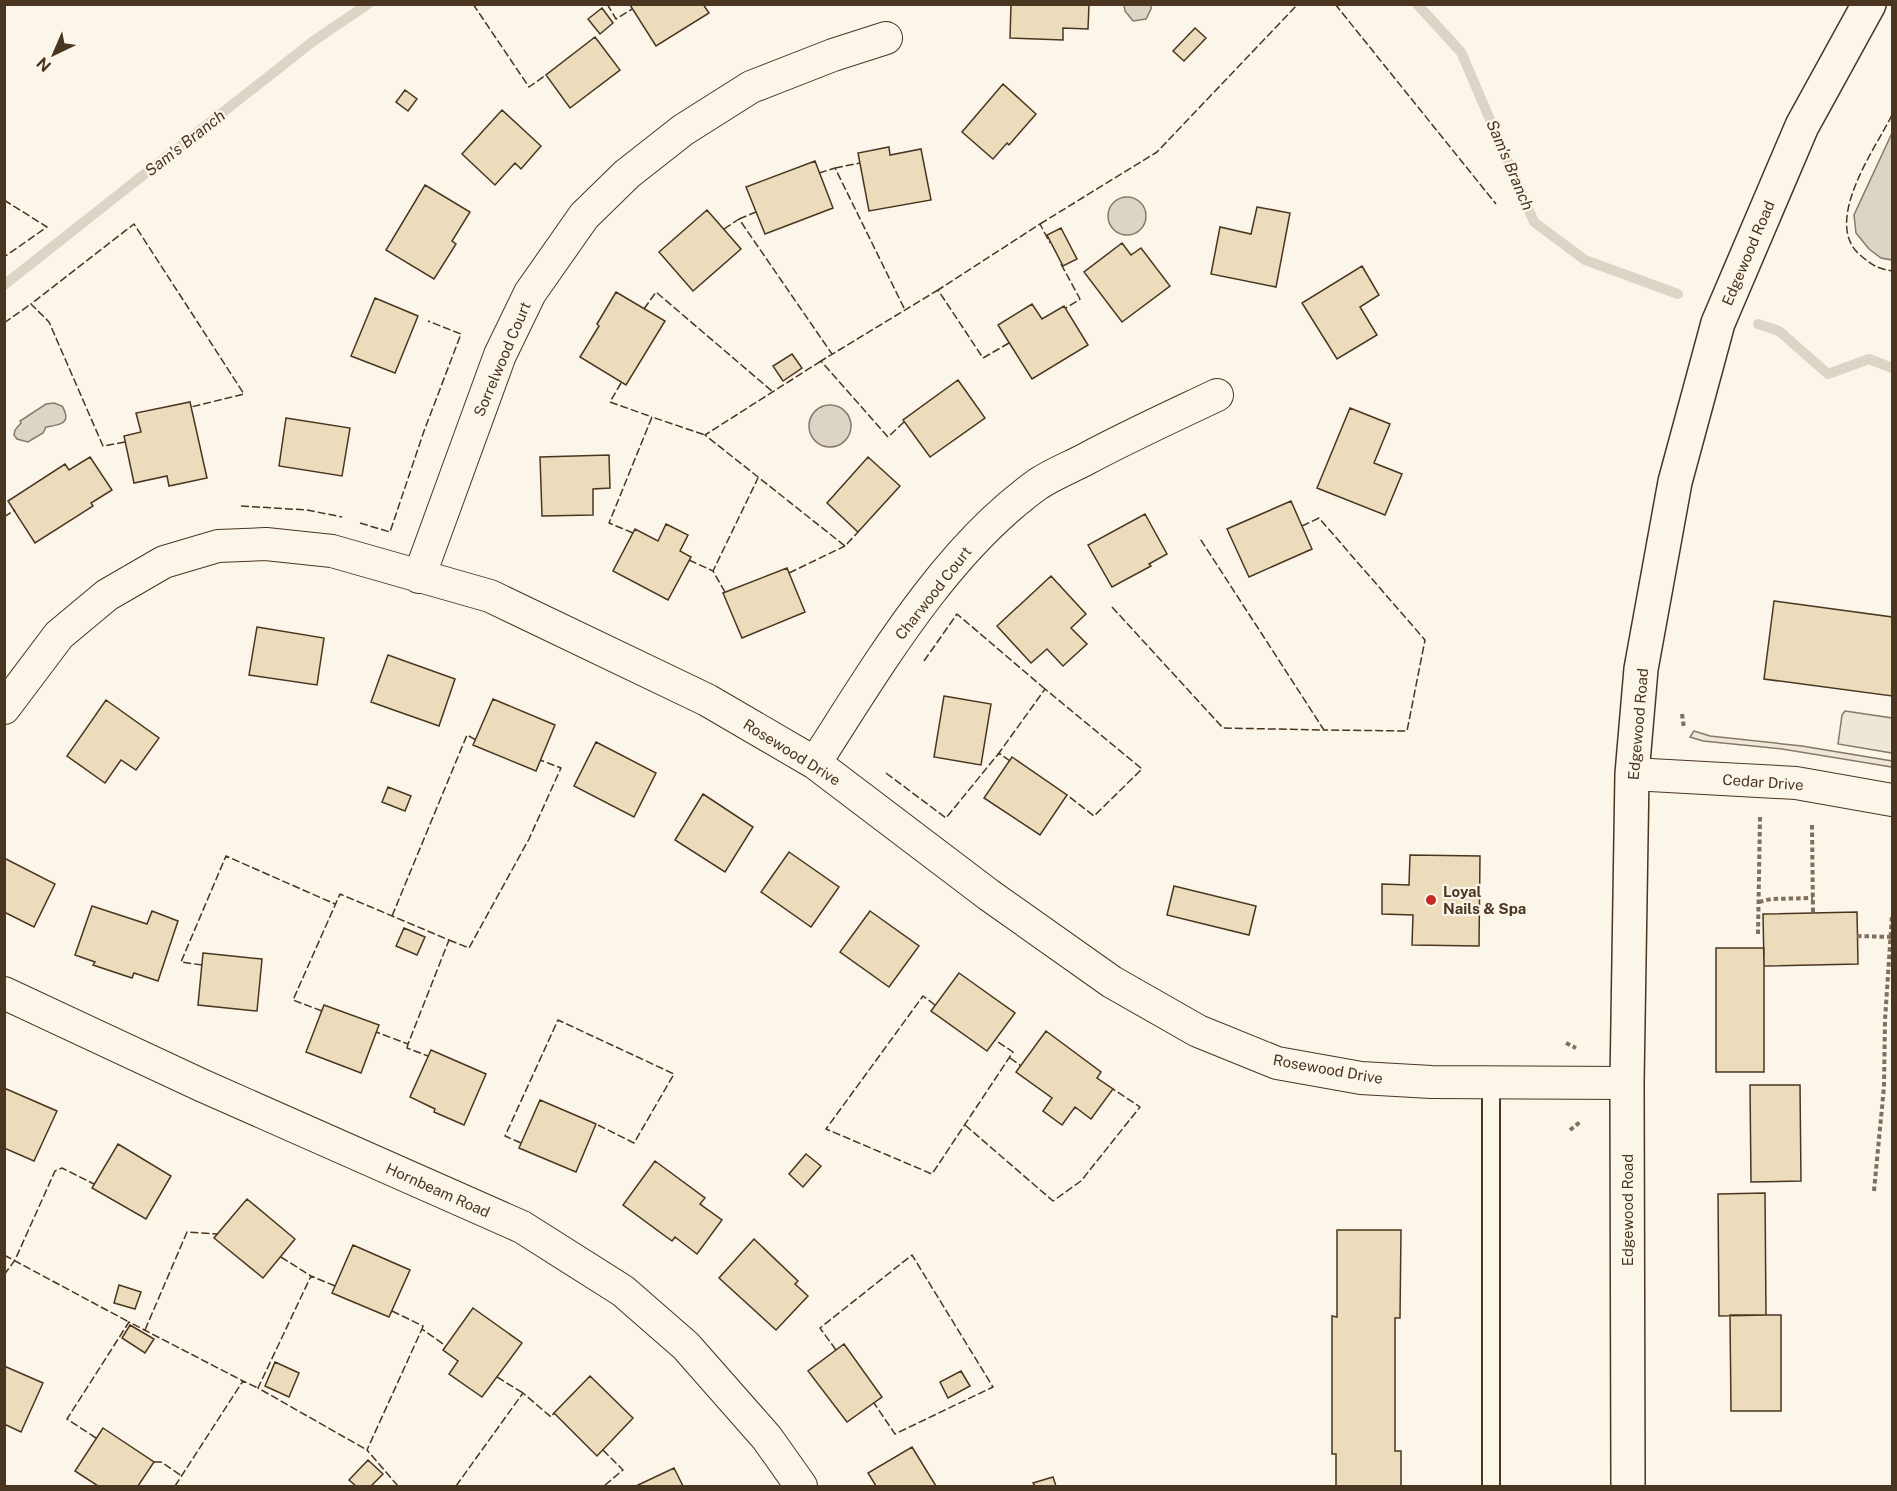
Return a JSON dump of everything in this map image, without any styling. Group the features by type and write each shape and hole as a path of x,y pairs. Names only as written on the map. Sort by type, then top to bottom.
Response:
{"main road":[{"name":"Edgewood Road","path":"1628,1486 1627,1083 1632,774 1641,669 1675,482 1718,323 1802,126 1869,4"}],"street":[{"name":"Sorrelwood Court","path":"419,577 500,355 530,293 584,216 627,174 683,130 751,87 833,55 886,38"},
{"name":"Charwood Court","path":"815,763 860,693 961,553 1039,484 1128,437 1217,395"},
{"name":"Rosewood Drive","path":"4,708 59,635 107,595 164,562 218,546 266,544 332,551 490,596 707,700 815,763 989,895 1102,975 1198,1031 1276,1063 1361,1078 1431,1083 1627,1083"},
{"name":"Cedar Drive","path":"1632,774 1796,783 1893,800"},
{"name":"Hornbeam Road","path":"4,993 201,1085 522,1227 623,1291 686,1346 767,1438 801,1486"}],"lane":[{"path":"1491,1083 1491,1486"}],"path":[{"path":"1682,714 1684,728"},
{"path":"1758,934 1760,817"},
{"path":"1812,825 1813,913"},
{"path":"1759,902 1771,899 1813,898"},
{"path":"1874,1191 1884,1087 1885,1020 1893,915"},
{"path":"1857,936 1891,937"},
{"path":"1570,1130 1580,1122"}],"shaded area":[{"path":"1124,5 1151,5 1151,9 1146,19 1133,21 1125,11"},
{"path":"1892,133 1892,260 1881,258 1869,249 1856,233 1854,215"},
{"path":"1127,197 1141,202 1146,216 1141,230 1127,235 1113,230 1108,216 1113,202"},
{"path":"54,403 62,406 65,412 66,417 63,422 46,427 43,433 28,442 17,439 14,435 20,421 46,404"},
{"path":"830,405 845,411 851,426 845,441 830,447 815,441 809,426 815,411"},
{"path":"1845,711 1892,718 1892,753 1838,744 1842,715"},
{"path":"1694,731 1710,736 1802,746 1892,761 1892,767 1782,749 1703,741 1690,737"}],"building":[{"path":"703,4 709,13 656,46 630,5"},
{"path":"1011,4 1089,4 1088,29 1063,28 1063,40 1010,38"},
{"path":"602,8 613,23 600,34 588,19"},
{"path":"1195,28 1206,38 1184,61 1173,51"},
{"path":"595,37 620,70 570,108 546,75"},
{"path":"1003,84 1036,114 1009,145 1007,143 993,159 962,132"},
{"path":"405,90 417,99 408,111 396,102"},
{"path":"502,110 541,146 521,169 515,163 495,185 462,154"},
{"path":"889,147 890,155 921,149 931,200 869,211 858,153"},
{"path":"815,161 833,208 765,234 746,187"},
{"path":"425,185 470,212 452,241 456,244 434,279 386,250"},
{"path":"1257,207 1290,213 1276,287 1211,274 1220,227 1251,234"},
{"path":"707,210 741,249 693,291 659,252"},
{"path":"1061,228 1077,259 1063,266 1047,235"},
{"path":"1122,243 1131,255 1141,248 1170,286 1122,322 1084,272"},
{"path":"1362,266 1379,295 1360,307 1377,335 1337,359 1302,303"},
{"path":"616,292 665,321 626,385 580,357"},
{"path":"375,298 418,316 395,373 351,356"},
{"path":"1032,304 1042,319 1064,306 1088,345 1032,379 998,325"},
{"path":"792,354 802,368 783,381 773,366"},
{"path":"958,380 985,418 930,457 903,420"},
{"path":"190,402 207,478 169,486 167,476 134,483 124,436 141,432 136,413"},
{"path":"1350,408 1390,424 1374,463 1402,474 1385,515 1317,488"},
{"path":"286,418 350,428 342,476 279,466"},
{"path":"609,455 610,488 593,489 593,515 542,516 540,457"},
{"path":"90,457 112,490 91,503 93,506 35,543 8,501 65,464 69,470"},
{"path":"868,457 900,486 858,532 827,503"},
{"path":"1291,501 1312,549 1249,577 1227,529"},
{"path":"1145,514 1167,554 1149,564 1151,566 1112,587 1088,545"},
{"path":"666,524 688,535 680,551 691,557 668,600 613,571 635,529 658,541"},
{"path":"787,568 805,612 742,638 723,593"},
{"path":"1051,576 1086,614 1071,628 1087,644 1063,666 1047,649 1031,663 997,626"},
{"path":"1774,601 1892,617 1892,696 1764,679"},
{"path":"257,627 324,638 317,685 249,675"},
{"path":"388,655 455,679 439,726 371,702"},
{"path":"944,696 991,704 981,765 934,757"},
{"path":"493,699 555,725 536,771 473,745"},
{"path":"106,700 159,738 136,770 121,760 105,783 67,756"},
{"path":"596,742 656,773 634,817 574,786"},
{"path":"1012,757 1067,795 1040,835 984,798"},
{"path":"388,787 411,796 405,811 382,802"},
{"path":"703,794 753,827 725,872 675,840"},
{"path":"789,852 839,887 811,927 761,892"},
{"name":"Loyal Nails & Spa","path":"1410,855 1480,856 1479,946 1412,945 1413,915 1382,914 1382,884 1409,885"},
{"path":"4,858 55,884 34,927 4,912"},
{"path":"1174,886 1256,906 1249,935 1167,915"},
{"path":"92,906 147,924 152,911 178,921 158,981 134,973 132,978 93,965 95,962 75,955"},
{"path":"870,911 919,946 889,987 840,952"},
{"path":"1857,912 1858,964 1764,966 1763,914"},
{"path":"404,928 425,937 417,955 396,946"},
{"path":"1716,948 1764,948 1764,1072 1716,1072"},
{"path":"203,953 262,959 257,1011 198,1005"},
{"path":"959,973 1015,1013 987,1051 931,1011"},
{"path":"324,1005 379,1025 361,1073 306,1052"},
{"path":"1046,1031 1101,1072 1097,1078 1113,1089 1091,1119 1075,1107 1062,1125 1043,1111 1052,1098 1016,1072"},
{"path":"431,1050 486,1074 464,1125 434,1112 435,1109 410,1097"},
{"path":"1750,1085 1800,1085 1801,1181 1751,1182"},
{"path":"4,1088 57,1111 34,1161 4,1148"},
{"path":"540,1100 596,1124 576,1172 519,1148"},
{"path":"118,1144 171,1176 146,1219 92,1188"},
{"path":"806,1154 821,1166 803,1187 789,1174"},
{"path":"655,1161 705,1198 700,1204 722,1220 697,1254 675,1237 672,1241 623,1205"},
{"path":"1765,1193 1766,1315 1719,1316 1718,1194"},
{"path":"247,1199 295,1239 263,1278 214,1238"},
{"path":"1337,1230 1401,1230 1400,1318 1395,1318 1395,1451 1401,1451 1401,1486 1336,1486 1336,1454 1332,1454 1332,1316 1337,1317"},
{"path":"754,1239 798,1281 795,1284 808,1296 776,1330 719,1278"},
{"path":"353,1245 410,1270 389,1317 332,1293"},
{"path":"119,1285 141,1292 135,1309 114,1303"},
{"path":"473,1308 522,1343 482,1397 449,1374 458,1361 443,1350"},
{"path":"1730,1315 1781,1315 1781,1411 1731,1411"},
{"path":"130,1325 154,1339 145,1353 122,1338"},
{"path":"844,1344 882,1397 847,1422 808,1371"},
{"path":"275,1362 299,1373 289,1397 265,1386"},
{"path":"4,1366 43,1383 21,1432 4,1424"},
{"path":"961,1371 970,1386 948,1398 940,1382"},
{"path":"590,1376 633,1418 597,1456 554,1413"},
{"path":"103,1428 154,1462 138,1486 98,1486 75,1471"},
{"path":"912,1447 936,1486 876,1486 868,1473"},
{"path":"368,1460 383,1474 371,1486 356,1486 349,1480"},
{"path":"674,1468 683,1486 636,1486"},
{"path":"1053,1477 1056,1486 1035,1486 1033,1483"}],"waterway":[{"name":"Sam's Branch","path":"4,285 312,42 368,4"},
{"name":"Sam's Branch","path":"1417,4 1461,52 1534,222 1585,260 1678,294"},
{"name":"Sam's Branch","path":"1758,324 1779,331 1828,374 1869,359 1892,368"}],"fence":[{"path":"473,4 529,87 546,75"},
{"path":"607,4 616,19 632,9"},
{"path":"1040,224 1157,152 1298,4"},
{"path":"1335,4 1496,204"},
{"path":"1892,115 1855,185 1849,205 1847,224 1850,241 1860,255 1874,266 1892,271"},
{"path":"835,168 860,163"},
{"path":"819,173 835,168 905,310"},
{"path":"4,200 47,227 4,257"},
{"path":"739,219 756,212"},
{"path":"724,229 739,219 832,354"},
{"path":"125,442 103,446 49,322 31,304 134,224 244,394 191,407"},
{"path":"1009,343 983,358 938,290 1040,224 1050,243"},
{"path":"1061,264 1080,299 1066,308"},
{"path":"904,422 888,437 821,361 938,290"},
{"path":"644,309 656,292 773,392"},
{"path":"4,323 31,304"},
{"path":"360,523 390,532 424,431 461,334 428,321"},
{"path":"821,361 705,435 845,546 858,532"},
{"path":"621,383 610,402 652,417"},
{"path":"633,533 609,523 652,417 705,435"},
{"path":"725,592 713,571 758,478"},
{"path":"241,506 307,510 342,517"},
{"path":"4,517 15,510"},
{"path":"1302,526 1319,518 1425,640 1407,731 1324,730"},
{"path":"1112,607 1223,728 1324,730 1199,537"},
{"path":"789,573 845,546"},
{"path":"689,560 713,571"},
{"path":"924,661 957,614 1045,689"},
{"path":"1010,761 999,753 1045,689 1142,769 1094,816 1067,795"},
{"path":"392,916 467,735 476,740"},
{"path":"886,773 946,818 999,753"},
{"path":"449,940 469,948 529,839 561,768 540,760"},
{"path":"202,965 181,962 226,856 335,904"},
{"path":"322,1011 293,1000 340,894 449,940 408,1044 376,1032"},
{"path":"935,1005 923,996 826,1129 932,1174 1013,1052 995,1040"},
{"path":"521,1143 505,1136 558,1020 674,1074 634,1143 596,1124"},
{"path":"408,1044 407,1048 428,1056"},
{"path":"1010,1058 1021,1066"},
{"path":"965,1125 1053,1201 1081,1181 1140,1107 1113,1089"},
{"path":"4,1275 15,1260 55,1171 62,1168 94,1184"},
{"path":"145,1330 187,1232 218,1234"},
{"path":"4,1255 129,1322"},
{"path":"836,1350 820,1328 912,1255 993,1387 895,1434 874,1403"},
{"path":"281,1257 311,1276"},
{"path":"335,1286 311,1276 258,1388 367,1450"},
{"path":"392,1311 423,1326 422,1329"},
{"path":"96,1438 67,1419 129,1322 243,1381"},
{"path":"398,1486 367,1450 422,1329 446,1346"},
{"path":"497,1377 523,1393"},
{"path":"175,1486 243,1381 258,1388"},
{"path":"456,1486 523,1393 551,1417 554,1413"},
{"path":"603,1450 623,1470 604,1486"},
{"path":"154,1462 161,1462 182,1476"}],"place":[{"name":"Loyal Nails & Spa","path":"1431,900"}]}
